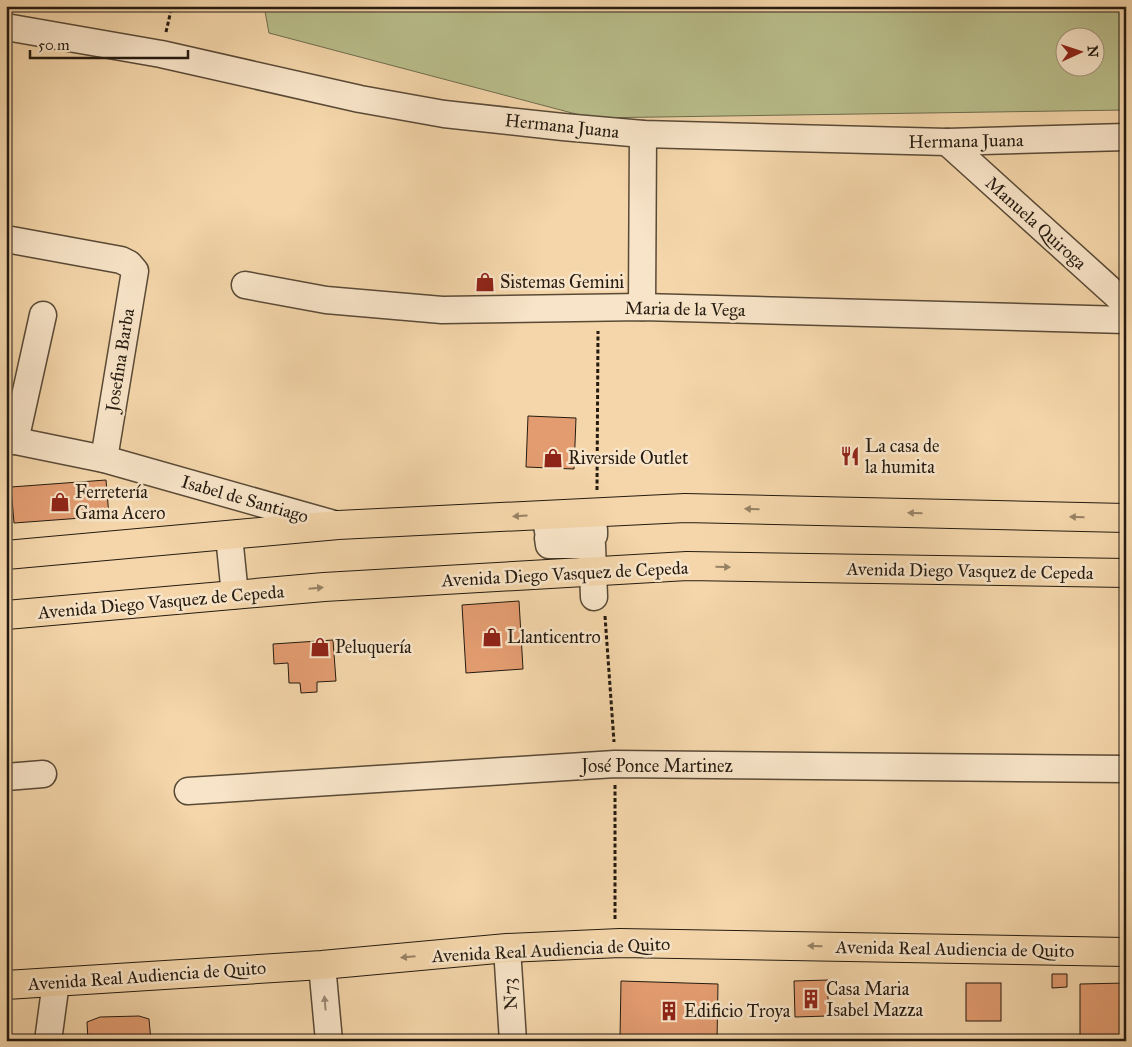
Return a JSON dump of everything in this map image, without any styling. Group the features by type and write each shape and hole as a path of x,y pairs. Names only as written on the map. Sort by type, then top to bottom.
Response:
{"main road":[{"path":"6,555 338,525 685,508 1126,518"},
{"name":"Avenida Diego Vasquez de Cepeda","path":"6,615 324,587 593,584 687,566 1119,578"},
{"name":"Avenida Real Audiencia de Quito","path":"6,985 322,965 507,948 620,943 1126,952"}],"street":[{"name":"Hermana Juana","path":"6,27 161,54 360,99 444,114 643,134 947,142 1126,137"},
{"path":"642,308 643,134"},
{"name":"Manuela Quiroga","path":"947,142 1126,304"},
{"name":"Josefina Barba","path":"6,239 120,260 129,264 135,271 104,459"},
{"name":"Maria de la Vega","path":"245,285 326,300 442,310 642,308 1126,320"},
{"path":"10,440 43,315"},
{"name":"Isabel de Santiago","path":"10,440 104,459 338,525"},
{"path":"593,584 592,545 549,545 548,538 594,535 594,530 548,531 547,525 598,521 598,512"},
{"path":"229,536 235,595"},
{"name":"José Ponce Martinez","path":"188,791 615,764 1126,769"},
{"path":"6,776 42,774"},
{"name":"N73","path":"507,948 514,1041"},
{"path":"322,965 329,1041"},
{"path":"48,1041 56,982"}],"path":[{"path":"598,358 598,512"},
{"path":"593,584 603,597 610,675 615,764 614,917"}],"green space":[{"path":"264,6 1126,6 1126,110 591,118 269,33"}],"building":[{"path":"528,416 576,418 574,469 526,467"},
{"name":"Ferretería Gama Acero","path":"106,480 109,516 14,523 11,487"},
{"name":"Llanticentro","path":"519,601 523,669 466,673 462,605"},
{"path":"333,640 336,681 317,682 317,692 301,693 300,683 289,683 288,663 274,664 273,644"},
{"path":"1052,974 1067,974 1067,987 1052,988"},
{"name":"Casa Maria Isabel Mazza","path":"828,980 828,1016 795,1017 794,981"},
{"name":"Edificio Troya","path":"621,981 718,984 717,1041 620,1038"},
{"path":"966,983 1001,983 1001,1021 966,1021"},
{"path":"1126,983 1126,1038 1080,1039 1080,984"},
{"path":"139,1016 149,1019 151,1041 88,1041 87,1022 100,1017"}],"place":[{"name":"Sistemas Gemini","path":"485,282"},
{"name":"La casa de la humita","path":"850,456"},
{"name":"Riverside Outlet","path":"553,458"},
{"name":"Ferretería Gama Acero","path":"60,502"},
{"name":"Llanticentro","path":"492,637"},
{"name":"Peluquería","path":"320,647"},
{"name":"Casa Maria Isabel Mazza","path":"811,999"},
{"name":"Edificio Troya","path":"669,1011"}]}
